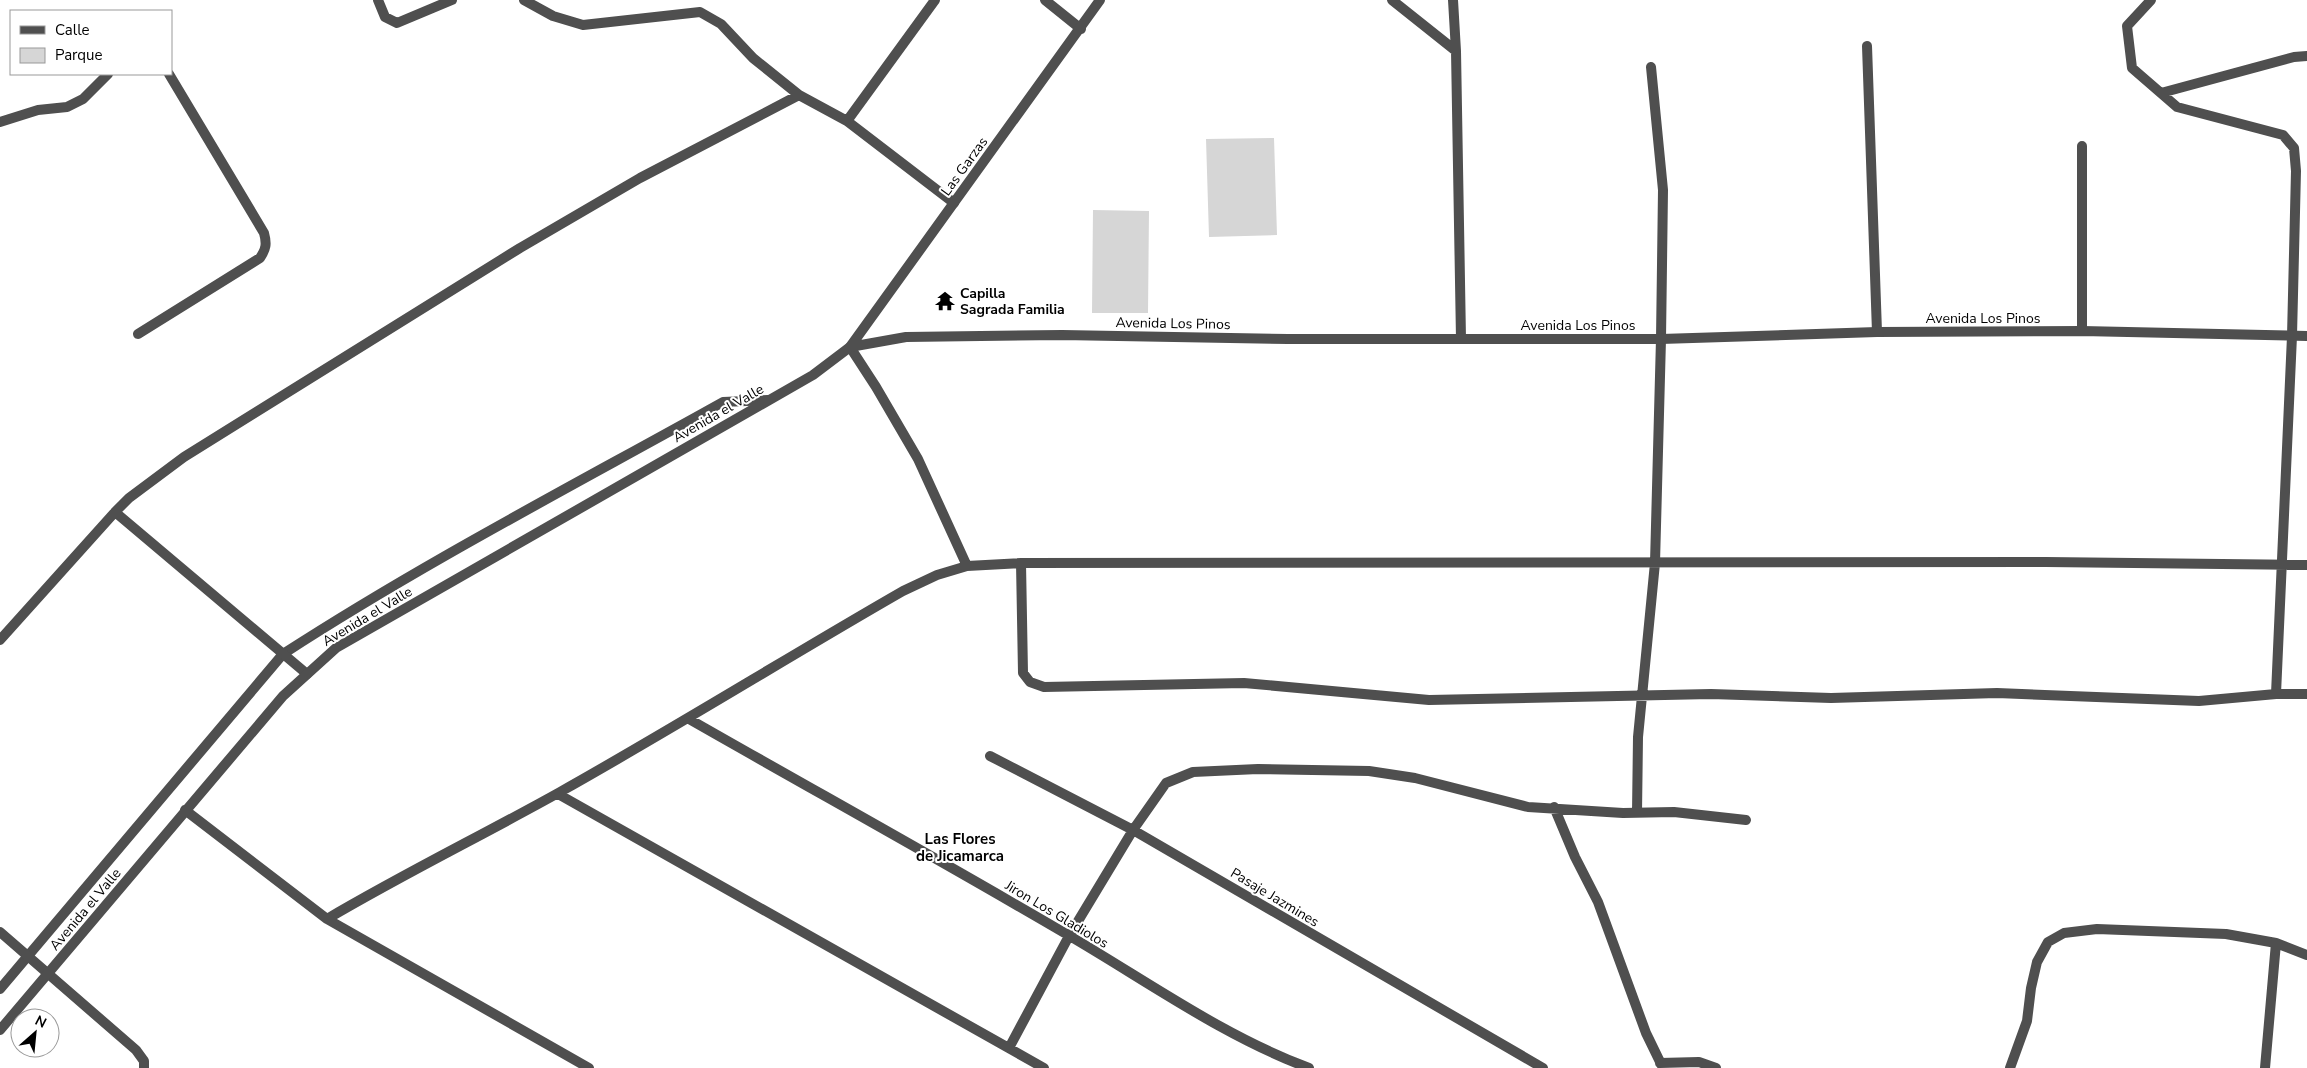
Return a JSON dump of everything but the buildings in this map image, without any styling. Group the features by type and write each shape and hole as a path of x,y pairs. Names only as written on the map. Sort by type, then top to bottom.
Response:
{"street":[{"path":"378,0 385,17 397,23 452,0"},
{"path":"524,0 553,16 583,25 700,12 721,24 753,58 799,95 847,121 954,203"},
{"path":"847,121 935,0"},
{"path":"1045,0 1081,29"},
{"name":"Las Garzas","path":"850,347 1081,29 1100,0"},
{"path":"1392,0 1456,51"},
{"path":"1453,0 1456,51 1461,339"},
{"path":"2150,0 2126,26 2132,68 2177,107 2284,135 2294,148 2296,171 2292,336 2276,694"},
{"path":"1867,46 1877,332"},
{"path":"2161,93 2266,64 2307,56"},
{"path":"1637,813 1638,737 1641,695 1655,563 1661,339 1663,190 1651,67"},
{"path":"0,122 38,110 67,107 83,99 107,75"},
{"path":"138,334 260,258 266,250 267,242 264,233 170,75"},
{"path":"0,640 129,498 184,457 520,248 640,178 799,95"},
{"path":"2082,146 2082,331"},
{"name":"Avenida Los Pinos","path":"850,347 906,337 1062,335 1661,339 1877,332 2082,331 2307,336"},
{"path":"850,347 918,459 967,566"},
{"name":"Avenida el Valle","path":"0,1030 283,696 336,648 812,375 850,347"},
{"path":"0,989 283,654 403,581 723,402 768,400"},
{"path":"115,512 307,674"},
{"path":"327,919 380,888 558,794 689,719 903,591 937,575 967,566 1021,563 2307,565"},
{"path":"1021,563 1023,673 1030,682 1044,687 1244,683 1429,700 1711,694 1830,698 1997,693 2199,701 2276,694 2307,694"},
{"name":"Jiron Los Gladiolos","path":"689,719 1070,936 1221,1027 1286,1059 1309,1068"},
{"name":"Pasaje Jazmines","path":"990,756 1133,830 1544,1068"},
{"path":"1008,1048 1070,936 1133,830 1166,783 1193,772 1267,769 1369,771 1415,778 1528,806 1637,813 1674,812 1746,820"},
{"path":"558,794 1044,1068"},
{"path":"1554,807 1575,857 1598,902 1646,1033 1661,1065 1699,1062 1716,1068"},
{"path":"185,810 327,919 589,1068"},
{"path":"2010,1068 2027,1021 2031,988 2037,962 2048,942 2064,933 2097,929 2216,934 2276,943 2307,955"},
{"path":"0,932 50,973 136,1050 144,1061 144,1068"},
{"path":"2264,1068 2276,943"}],"green space":[{"path":"1274,138 1277,235 1209,237 1206,139"},
{"path":"1093,210 1149,211 1148,313 1092,313"}],"place":[{"name":"Capilla Sagrada Familia","path":"945,301"}],"district":[{"name":"Las Flores de Jicamarca","path":"960,848"}]}
